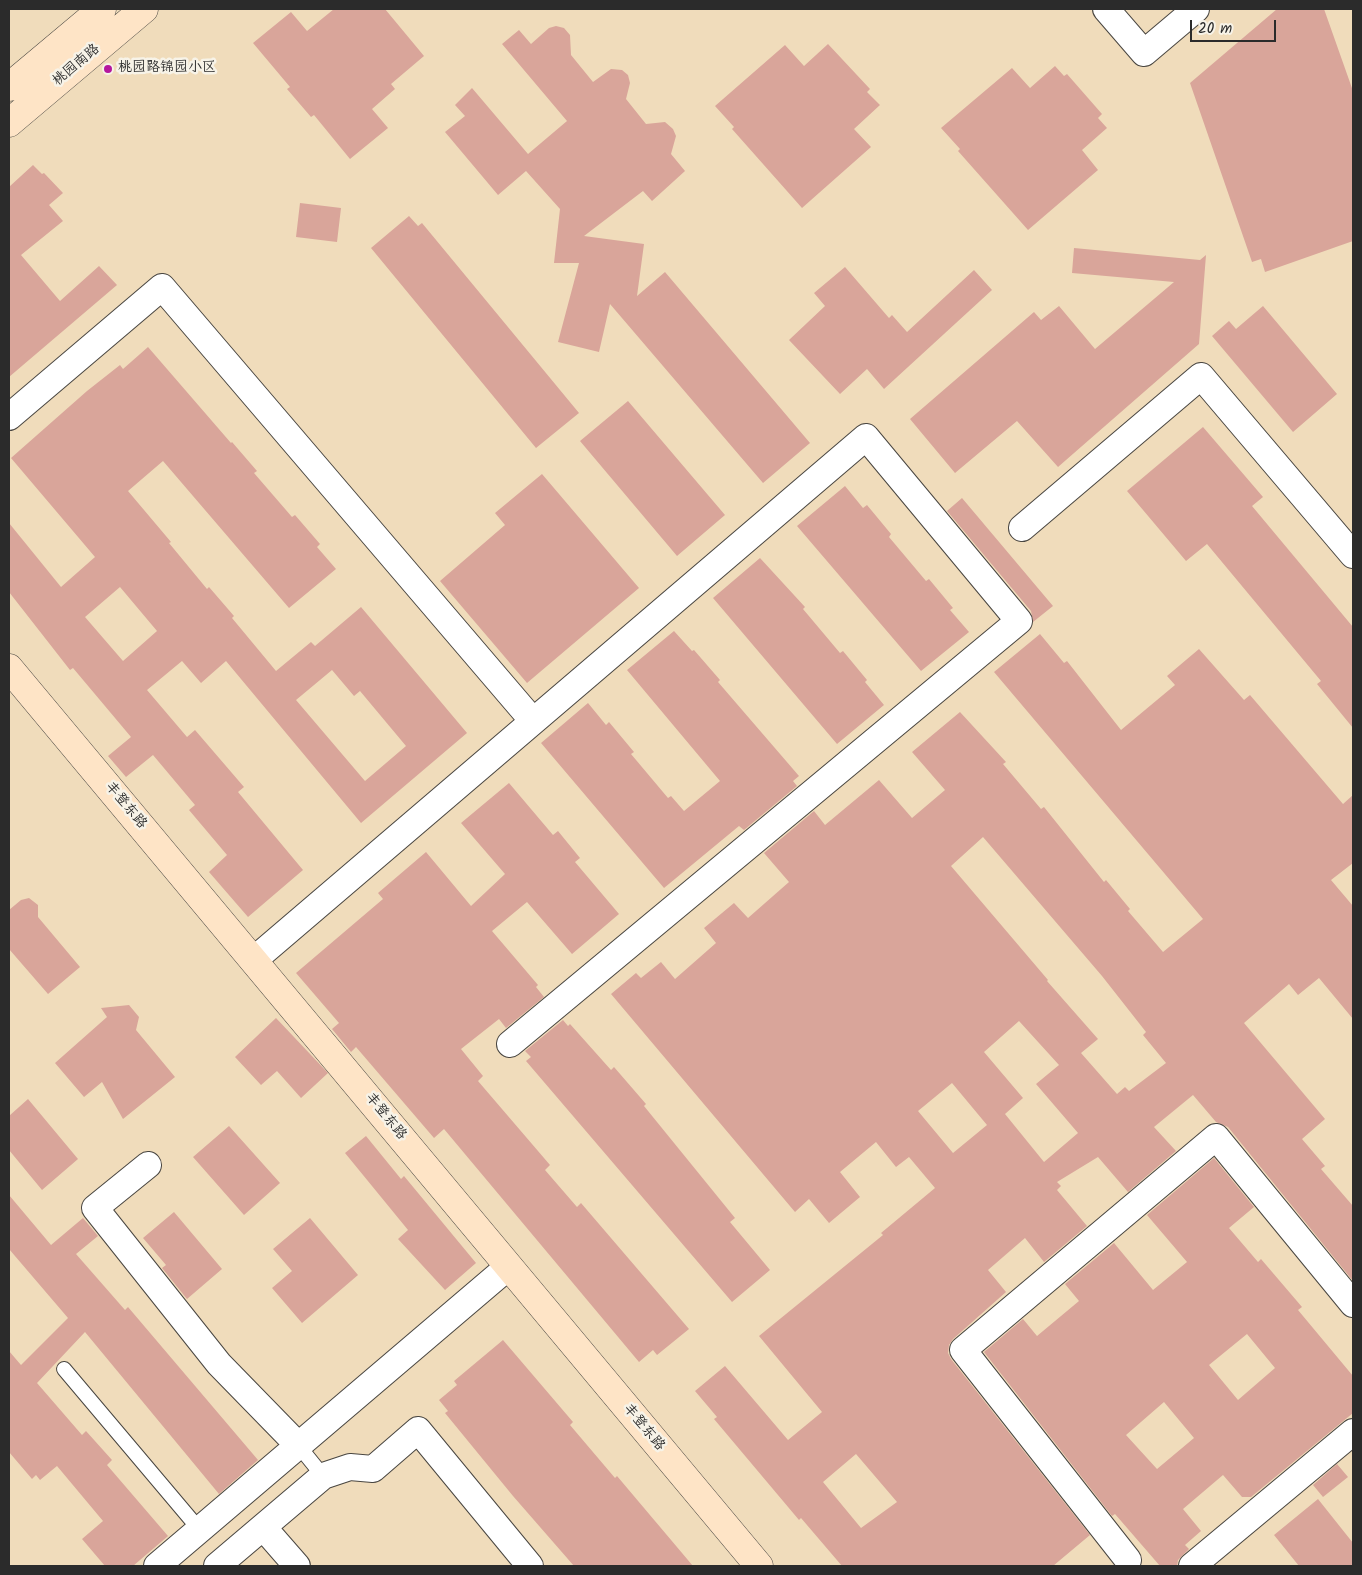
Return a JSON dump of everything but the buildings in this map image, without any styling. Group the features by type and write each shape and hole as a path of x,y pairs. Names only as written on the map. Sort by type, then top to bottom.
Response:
{"street":[{"name":"桃园南路","path":"9,87 102,9"},
{"name":"桃园南路","path":"9,123 144,9"},
{"path":"1106,9 1144,53 1196,9"},
{"path":"9,416 162,287 533,721"},
{"path":"1022,528 1201,376 1353,555"},
{"path":"255,959 866,437 1019,621 510,1044"},
{"name":"丰登东路","path":"9,668 255,959 508,1267 759,1566"},
{"path":"1127,1564 963,1350 1216,1137 1353,1304"},
{"path":"148,1165 95,1208 219,1364 298,1445"},
{"path":"157,1566 508,1267"},
{"path":"218,1566 323,1476 350,1467 373,1469 418,1430 530,1566"},
{"path":"1192,1566 1353,1432"},
{"path":"263,1527 296,1566"}],"lane":[{"path":"64,1369 199,1529"},
{"path":"298,1445 323,1476"}],"place":[{"name":"桃园路锦园小区","path":"108,69"}]}
